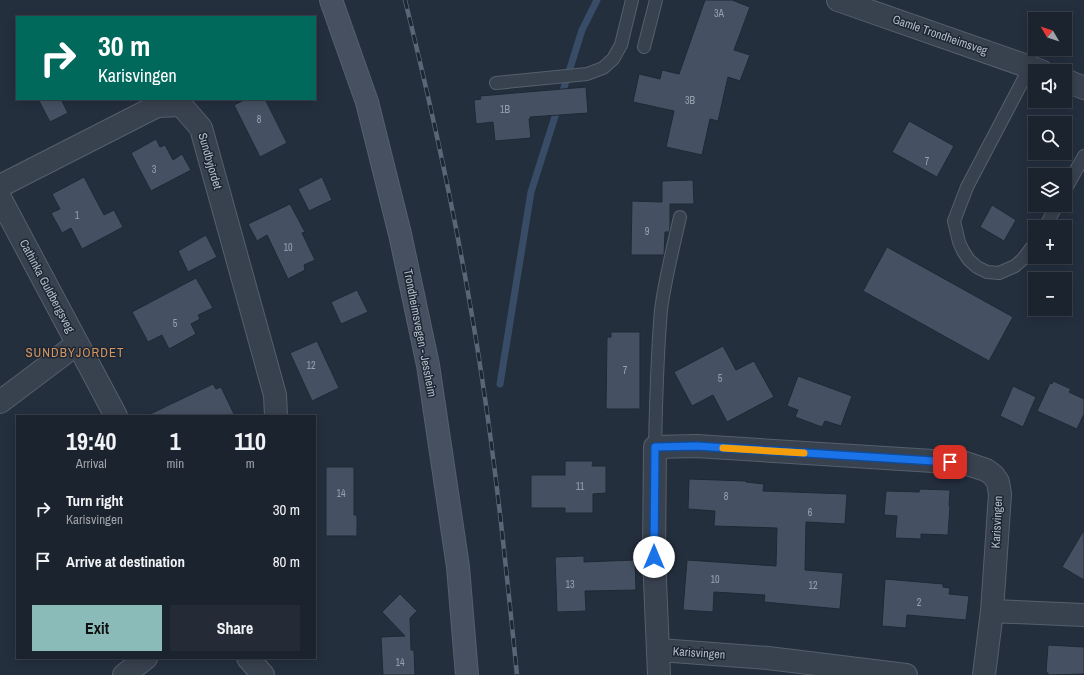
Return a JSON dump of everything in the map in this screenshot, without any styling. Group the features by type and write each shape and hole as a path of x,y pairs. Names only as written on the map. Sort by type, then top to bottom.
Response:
{"main road":[{"name":"Trondheimsvegen - Jessheim","path":"331,0 367,102 400,234 428,365 458,566 467,675"}],"street":[{"name":"Gamle Trondheimsveg","path":"838,0 1028,67"},
{"path":"1072,83 1084,88"},
{"name":"Sundbyjordet","path":"0,186 157,106 182,102 201,128 275,395 276,415"},
{"name":"Cathinka Guldbergsveg","path":"0,198 115,415"},
{"path":"0,402 78,344"},
{"name":"Karisvingen","path":"659,675 654,557 655,447 696,446 965,463 986,470 998,482 1000,494 992,611 984,675"},
{"path":"992,611 1084,616"},
{"name":"Karisvingen","path":"659,650 768,658 906,675"},
{"path":"124,675 145,659"},
{"path":"249,659 263,675"}],"lane":[{"path":"496,83 587,74 603,68 613,59 621,45 632,0"},
{"path":"644,48 656,0"},
{"path":"1028,81 967,187 954,221 959,242 969,260 977,267 988,272 999,273 1015,266 1028,252"},
{"path":"1072,177 1084,156"},
{"path":"655,447 661,309 668,268 680,217"}],"building":[{"path":"705,0 732,0 750,7 734,50 750,55 740,81 728,77 718,121 710,119 702,155 666,147 674,111 633,102 639,74 660,79 662,70 679,74"},
{"path":"586,87 588,113 530,117 531,138 495,141 493,122 476,124 474,100 481,99 480,96"},
{"path":"39,100 62,100 68,113 50,122"},
{"path":"244,100 266,100 287,143 260,157 234,105"},
{"path":"909,121 954,146 937,177 892,152"},
{"path":"156,139 160,147 165,145 173,160 182,154 191,170 151,191 131,153"},
{"path":"84,177 104,215 114,210 123,227 82,249 71,228 62,233 51,213 60,209 52,194"},
{"path":"322,177 332,200 309,211 298,189"},
{"path":"693,180 694,204 670,204 670,228 669,232 665,232 664,255 631,255 632,201 662,202 662,181"},
{"path":"290,204 305,232 302,233 315,260 304,265 305,270 288,279 267,235 257,241 248,224"},
{"path":"992,205 1016,220 1004,241 980,227"},
{"path":"206,235 217,257 188,272 178,251"},
{"path":"887,247 1013,317 989,361 863,291"},
{"path":"196,278 213,308 198,315 200,319 191,324 196,334 169,349 162,335 148,342 132,312"},
{"path":"357,290 368,312 341,324 331,302"},
{"path":"611,332 640,332 640,409 606,409 607,337 611,337"},
{"path":"317,341 339,388 312,401 290,353"},
{"path":"723,346 736,370 754,361 774,397 727,422 713,395 692,406 674,372"},
{"path":"798,376 852,396 841,426 825,421 822,427 795,417 798,410 787,406"},
{"path":"1053,381 1071,389 1069,392 1084,399 1084,414 1077,429 1037,411 1050,383 1052,384"},
{"path":"213,384 216,389 221,387 235,415 148,415"},
{"path":"1013,386 1036,397 1023,427 1000,416"},
{"path":"565,461 593,461 592,466 606,466 606,493 593,494 593,513 565,513 565,508 531,508 531,475 565,475"},
{"path":"326,467 354,467 354,515 357,515 357,536 326,536"},
{"path":"689,479 746,481 764,484 763,491 847,494 845,524 806,522 805,570 843,573 840,609 764,602 765,595 714,592 713,612 683,610 687,560 776,566 777,528 714,526 715,511 688,509"},
{"path":"920,489 950,490 948,535 921,534 921,539 895,538 897,516 884,515 886,491 919,492"},
{"path":"1084,530 1084,580 1062,567"},
{"path":"584,556 584,562 635,560 636,590 585,591 586,611 557,612 555,557"},
{"path":"885,579 943,584 943,587 950,588 949,594 969,596 966,620 907,615 906,628 882,626"},
{"path":"400,594 417,611 410,618 411,650 414,650 415,675 383,675 381,637 405,636 382,612"},
{"path":"1048,645 1084,647 1084,674 1048,675 1048,673 1046,673"}],"waterway":[{"path":"561,97 582,30 597,0"},
{"path":"500,384 531,192 558,107"}],"railway":[{"path":"405,0 448,188 475,330 497,489 517,675"}],"slow traffic":[{"path":"723,448 804,453"}],"district":[{"name":"SUNDBYJORDET","path":"75,352"}],"route":[{"path":"654,557 655,447 696,446 950,462"}]}
